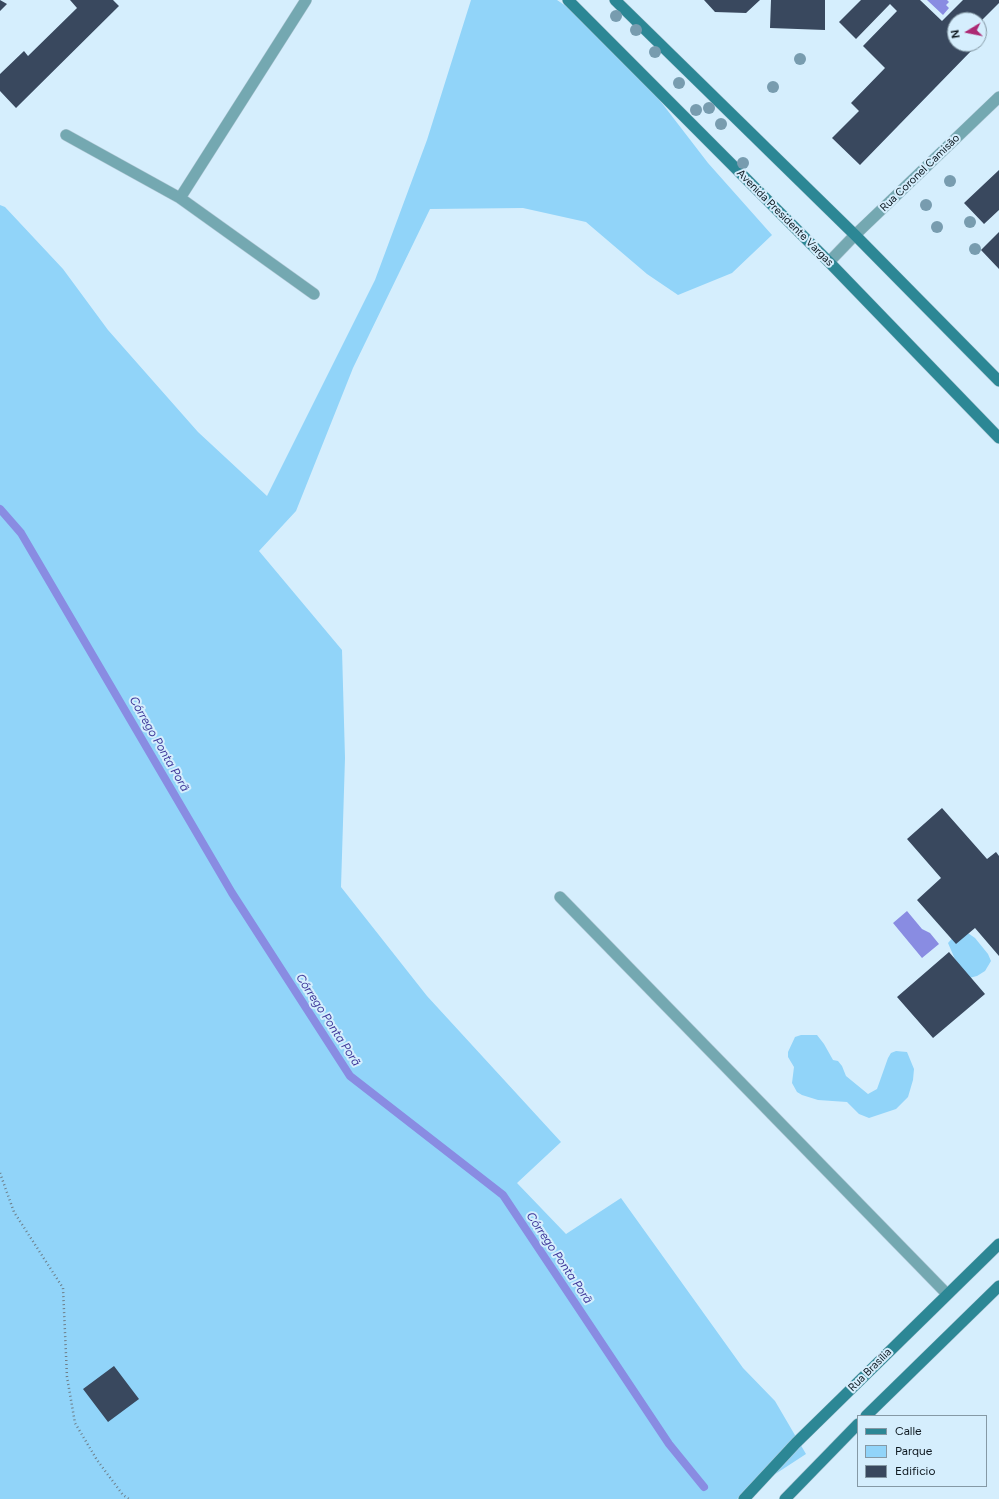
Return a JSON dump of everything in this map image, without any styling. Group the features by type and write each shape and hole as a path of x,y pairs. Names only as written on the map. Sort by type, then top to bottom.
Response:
{"main road":[{"name":"Avenida Presidente Vargas","path":"568,0 829,262 999,438"},
{"path":"615,0 855,235 999,381"},
{"name":"Rua Brasília","path":"744,1499 796,1444 999,1244"},
{"path":"867,1415 999,1286"},
{"path":"785,1499 857,1425"}],"street":[{"path":"180,198 306,0"},
{"name":"Rua Coronel Camisão","path":"829,262 855,235 999,97"},
{"path":"66,135 180,198 314,294"},
{"path":"560,897 947,1294"}],"path":[{"path":"0,1173 14,1212 63,1288 67,1377 75,1423 97,1460 123,1495 129,1499"}],"green space":[{"path":"471,0 557,0 611,37 708,163 772,235 732,273 678,295 647,274 586,222 523,208 430,209 353,368 296,511 259,551 342,650 345,758 341,887 427,996 561,1142 517,1183 566,1234 621,1198 743,1368 775,1401 806,1454 737,1499 0,1499 0,205 5,207 63,269 108,330 198,432 267,496 375,280 427,140"},
{"path":"965,931 975,938 988,954 991,961 985,971 977,976 969,978 957,964 948,943 955,935"},
{"path":"801,1035 817,1035 833,1060 838,1061 842,1066 846,1076 868,1094 877,1089 891,1053 896,1051 907,1052 914,1069 913,1080 908,1097 896,1109 869,1118 859,1114 847,1102 818,1100 802,1095 797,1092 792,1083 794,1067 788,1057 788,1052 795,1037"}],"water":[{"path":"927,0 947,0 949,2 946,5 949,8 943,15"},
{"path":"907,911 922,929 930,933 939,944 922,958 893,923"}],"building":[{"path":"0,0 7,4 0,11"},
{"path":"70,0 113,0 119,6 16,108 0,91 0,74 24,51 28,56 77,8"},
{"path":"704,0 760,0 746,13 715,12"},
{"path":"771,0 825,0 825,30 770,28"},
{"path":"861,0 920,0 942,21 947,16 947,52 970,52 860,165 832,138 859,111 851,103 885,68 863,46 897,11 890,4 856,39 839,22"},
{"path":"963,0 999,0 999,3 987,15 987,12 951,12"},
{"path":"999,170 999,210 984,224 964,203"},
{"path":"999,232 999,269 981,250"},
{"path":"942,808 987,859 996,852 999,856 999,956 975,928 956,944 917,900 941,878 907,839"},
{"path":"949,952 985,994 933,1038 897,997"},
{"path":"114,1366 139,1399 108,1422 83,1389"}],"waterway":[{"name":"Córrego Ponta Porã","path":"0,509 21,533 232,893 350,1076 503,1195 669,1444 704,1487"}]}
